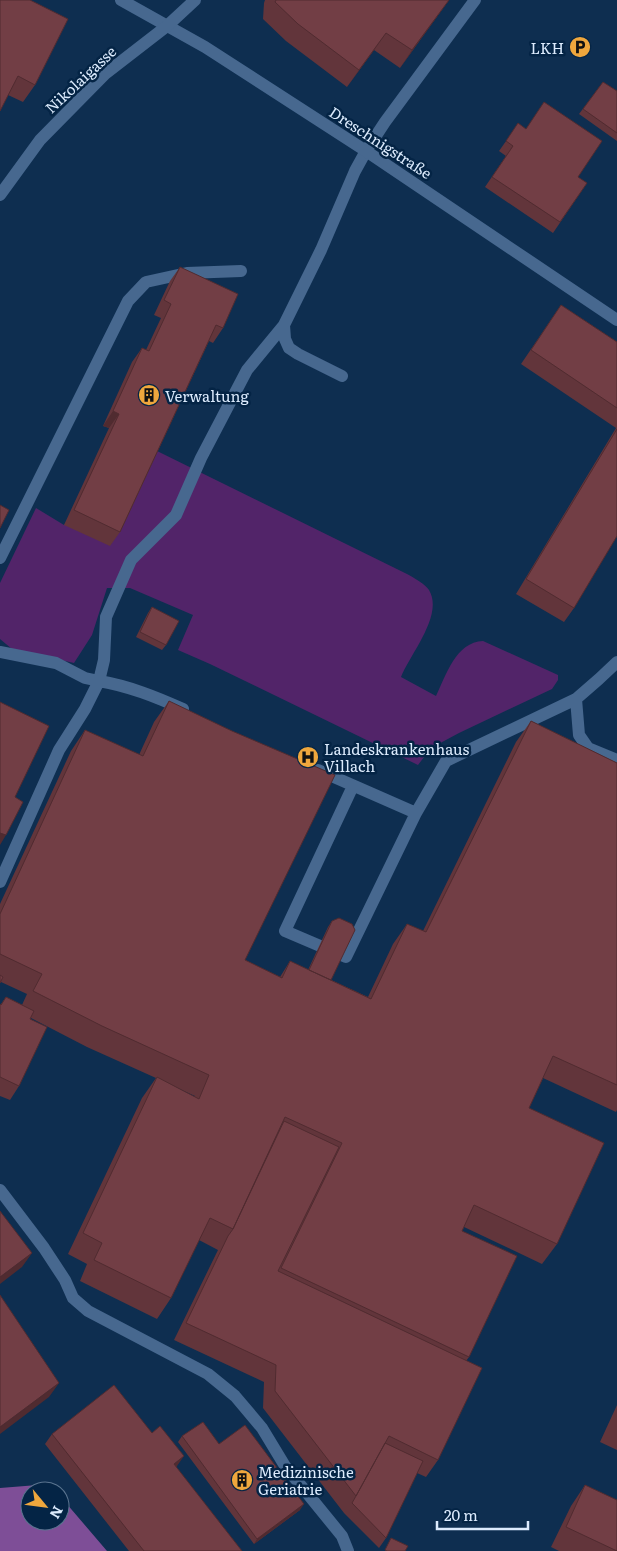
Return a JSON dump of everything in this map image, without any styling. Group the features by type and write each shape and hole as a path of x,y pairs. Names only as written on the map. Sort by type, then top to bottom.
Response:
{"street":[{"name":"Dreschnigstraße","path":"120,0 205,47 366,150 617,320"},
{"name":"Nikolaigasse","path":"0,194 40,140 105,74 167,26 195,0"},
{"path":"0,882 59,750 78,729 99,681 104,660 106,617 131,560 176,516 201,458 247,370 284,325 321,250 354,171 366,150 475,0"},
{"path":"0,558 128,301 146,282 187,273 241,271"},
{"path":"284,325 285,339 289,348 342,376"},
{"path":"0,652 56,663 85,678 123,685 157,697 192,714"},
{"path":"353,786 285,930 346,957 416,813 446,761 576,698 617,662"},
{"path":"576,698 578,736 588,748 617,760"},
{"path":"308,766 416,813"},
{"path":"0,1190 44,1248 65,1280 73,1298 88,1311 208,1374 235,1396 262,1428 285,1466 342,1536 348,1551"}],"shaded area":[{"path":"155,450 407,574 425,586 429,590 432,600 432,611 424,634 401,677 436,696 448,670 459,653 474,643 483,641 558,675 558,680 552,689 431,748 418,765 178,650 193,615 130,588 107,588 92,635 74,663 12,649 0,639 0,583 36,508 64,525"},
{"path":"20,1486 20,1531 70,1531 70,1508 107,1551 0,1551 0,1488"}],"building":[{"path":"0,0 30,0 68,19 35,85 18,76 0,111"},
{"path":"276,0 449,0 412,50 386,33 359,70 298,24 275,2"},
{"path":"603,82 617,91 617,133 583,109"},
{"path":"544,102 602,141 578,177 587,183 560,222 492,177 513,146 506,141 518,123 526,129"},
{"name":"Verwaltung","path":"180,267 238,294 223,328 216,325 120,532 74,510 119,414 113,411 142,348 149,351 171,304 164,300"},
{"path":"561,305 617,342 617,408 531,350"},
{"path":"617,429 617,536 574,608 526,579"},
{"path":"0,505 9,510 0,528"},
{"path":"152,607 179,621 166,645 140,632"},
{"name":"Landeskrankenhaus Villach","path":"169,701 232,731 335,775 245,960 282,978 290,961 371,999 407,924 426,932 531,721 617,763 617,1085 553,1056 529,1108 604,1143 557,1244 474,1205 462,1231 517,1256 469,1357 281,1268 342,1143 285,1117 233,1229 210,1218 171,1298 94,1260 102,1243 83,1233 157,1077 199,1099 209,1075 102,1026 33,991 42,974 0,954 0,914 85,730 143,756"},
{"path":"0,702 49,726 15,797 23,802 6,835 0,833"},
{"path":"339,918 352,924 355,930 331,980 309,970 332,921"},
{"path":"6,997 34,1011 30,1019 47,1027 19,1086 0,1077 0,1004"},
{"path":"284,1121 339,1147 278,1271 482,1368 438,1460 389,1436 356,1496 275,1391 276,1365 186,1323"},
{"path":"0,1211 32,1253 0,1277"},
{"path":"0,1295 59,1383 0,1427"},
{"path":"114,1385 152,1433 160,1426 184,1456 174,1464 242,1551 144,1551 52,1434"},
{"name":"Medizinische Geriatrie","path":"203,1422 219,1444 245,1425 304,1504 257,1539 182,1436"},
{"path":"385,1443 423,1461 386,1538 352,1503"},
{"path":"585,1485 617,1500 617,1551 566,1527"},
{"path":"391,1538 408,1546 405,1551 385,1550"}],"place":[{"name":"LKH","path":"580,47"},
{"name":"Verwaltung","path":"149,395"},
{"name":"Landeskrankenhaus Villach","path":"308,757"},
{"name":"Medizinische Geriatrie","path":"242,1480"}]}
